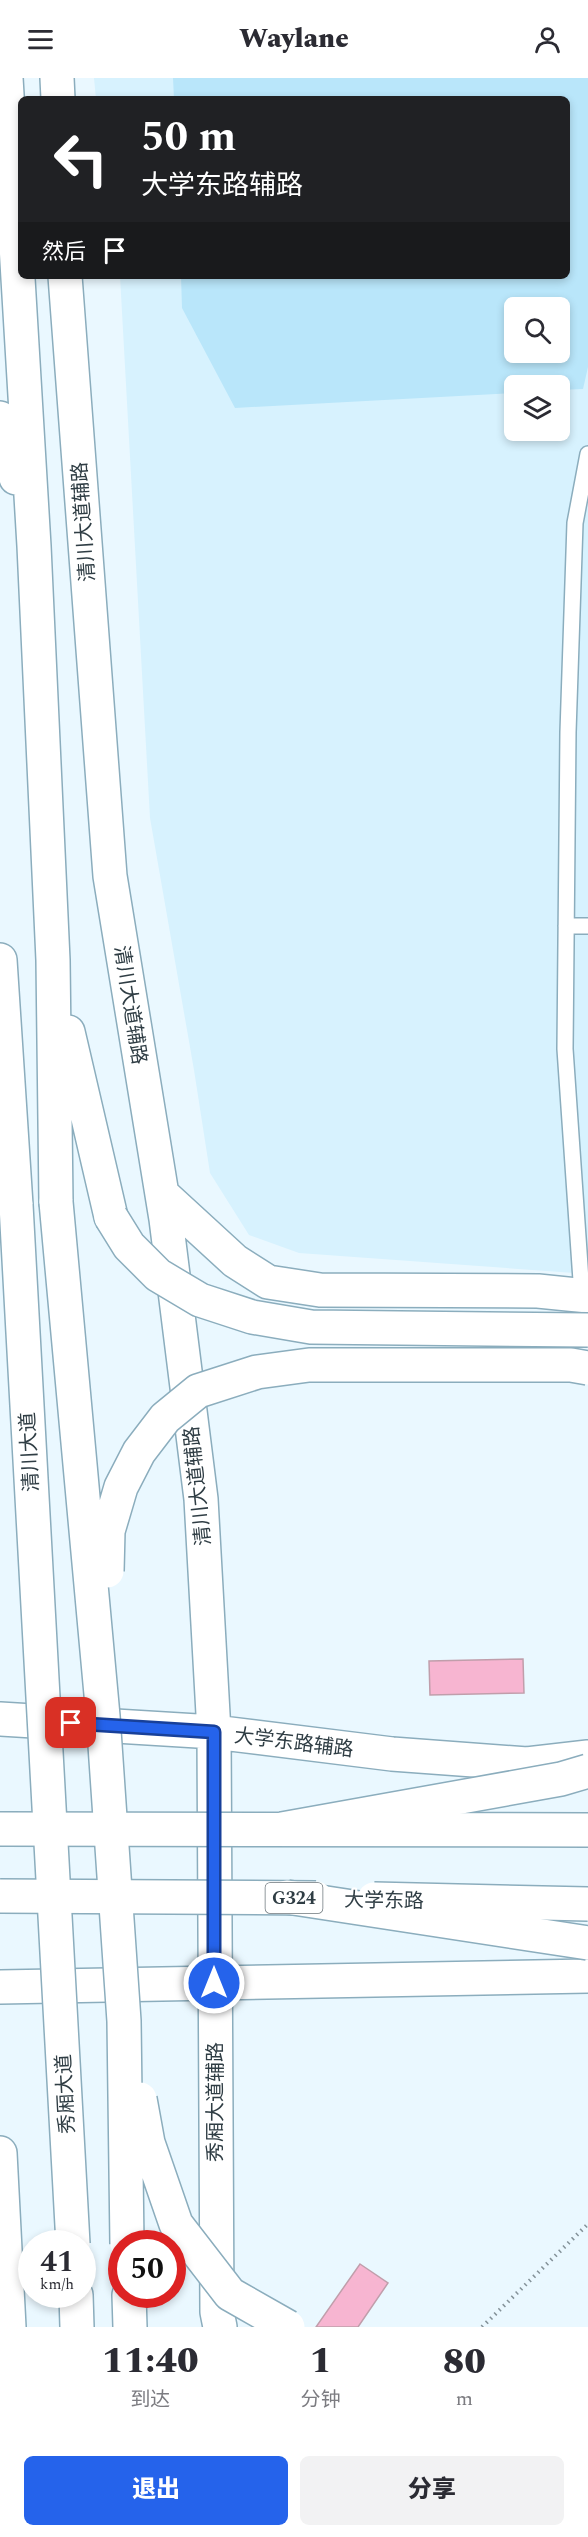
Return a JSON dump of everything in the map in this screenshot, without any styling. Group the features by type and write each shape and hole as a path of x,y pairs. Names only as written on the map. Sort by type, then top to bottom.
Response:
{"main road":[{"path":"6,78 18,279"},
{"path":"57,78 57,96"},
{"path":"18,279 34,546 53,960 56,1202 103,1716 124,2021 127,2230"},
{"name":"清川大道辅路","path":"64,279 110,876 162,1194 201,1499 214,1732"},
{"path":"0,418 34,546"},
{"name":"清川大道","path":"0,960 57,1943"},
{"path":"53,960 88,1126 111,1217 129,1246 158,1275 200,1300 252,1317 311,1327 588,1330"},
{"path":"162,1194 235,1261 268,1282 320,1290 538,1291 585,1296"},
{"path":"103,1716 108,1531 111,1520 121,1487 139,1452 165,1418 198,1391 257,1372 309,1365 571,1365 588,1368"},
{"name":"大学东路辅路","path":"0,1719 214,1732 392,1754 515,1763 588,1757"},
{"name":"秀厢大道辅路","path":"214,1732 217,2312 220,2327"},
{"path":"282,1829 561,1779 588,1771"},
{"path":"0,1828 588,1830"},
{"name":"大学东路","path":"0,1896 287,1898 588,1904"},
{"path":"287,1898 588,1943"},
{"name":"秀厢大道","path":"57,1943 72,2230"},
{"path":"0,1987 588,1977"},
{"path":"124,2021 148,2143 176,2224 230,2294 288,2327"},
{"path":"0,2154 9,2327"},
{"path":"76,2308 77,2327"},
{"path":"129,2308 130,2327"}],"lane":[{"path":"585,1296 565,1048 568,732 574,523 588,454"},
{"path":"566,926 588,926"}],"path":[{"path":"482,2327 588,2224"}],"shaded area":[{"path":"94,78 588,78 588,1274 299,1253 249,1235 210,1173 150,818 120,279 570,279 570,96 96,96"},
{"path":"173,78 588,78 588,367 583,389 570,390 570,375 504,375 504,394 235,408 182,308 181,279 570,279 570,96 174,96"}],"building":[{"path":"523,1659 524,1693 430,1695 429,1661"},
{"path":"360,2264 388,2283 358,2327 316,2327"}],"route":[{"path":"71,1723 214,1732 214,1983"}]}
